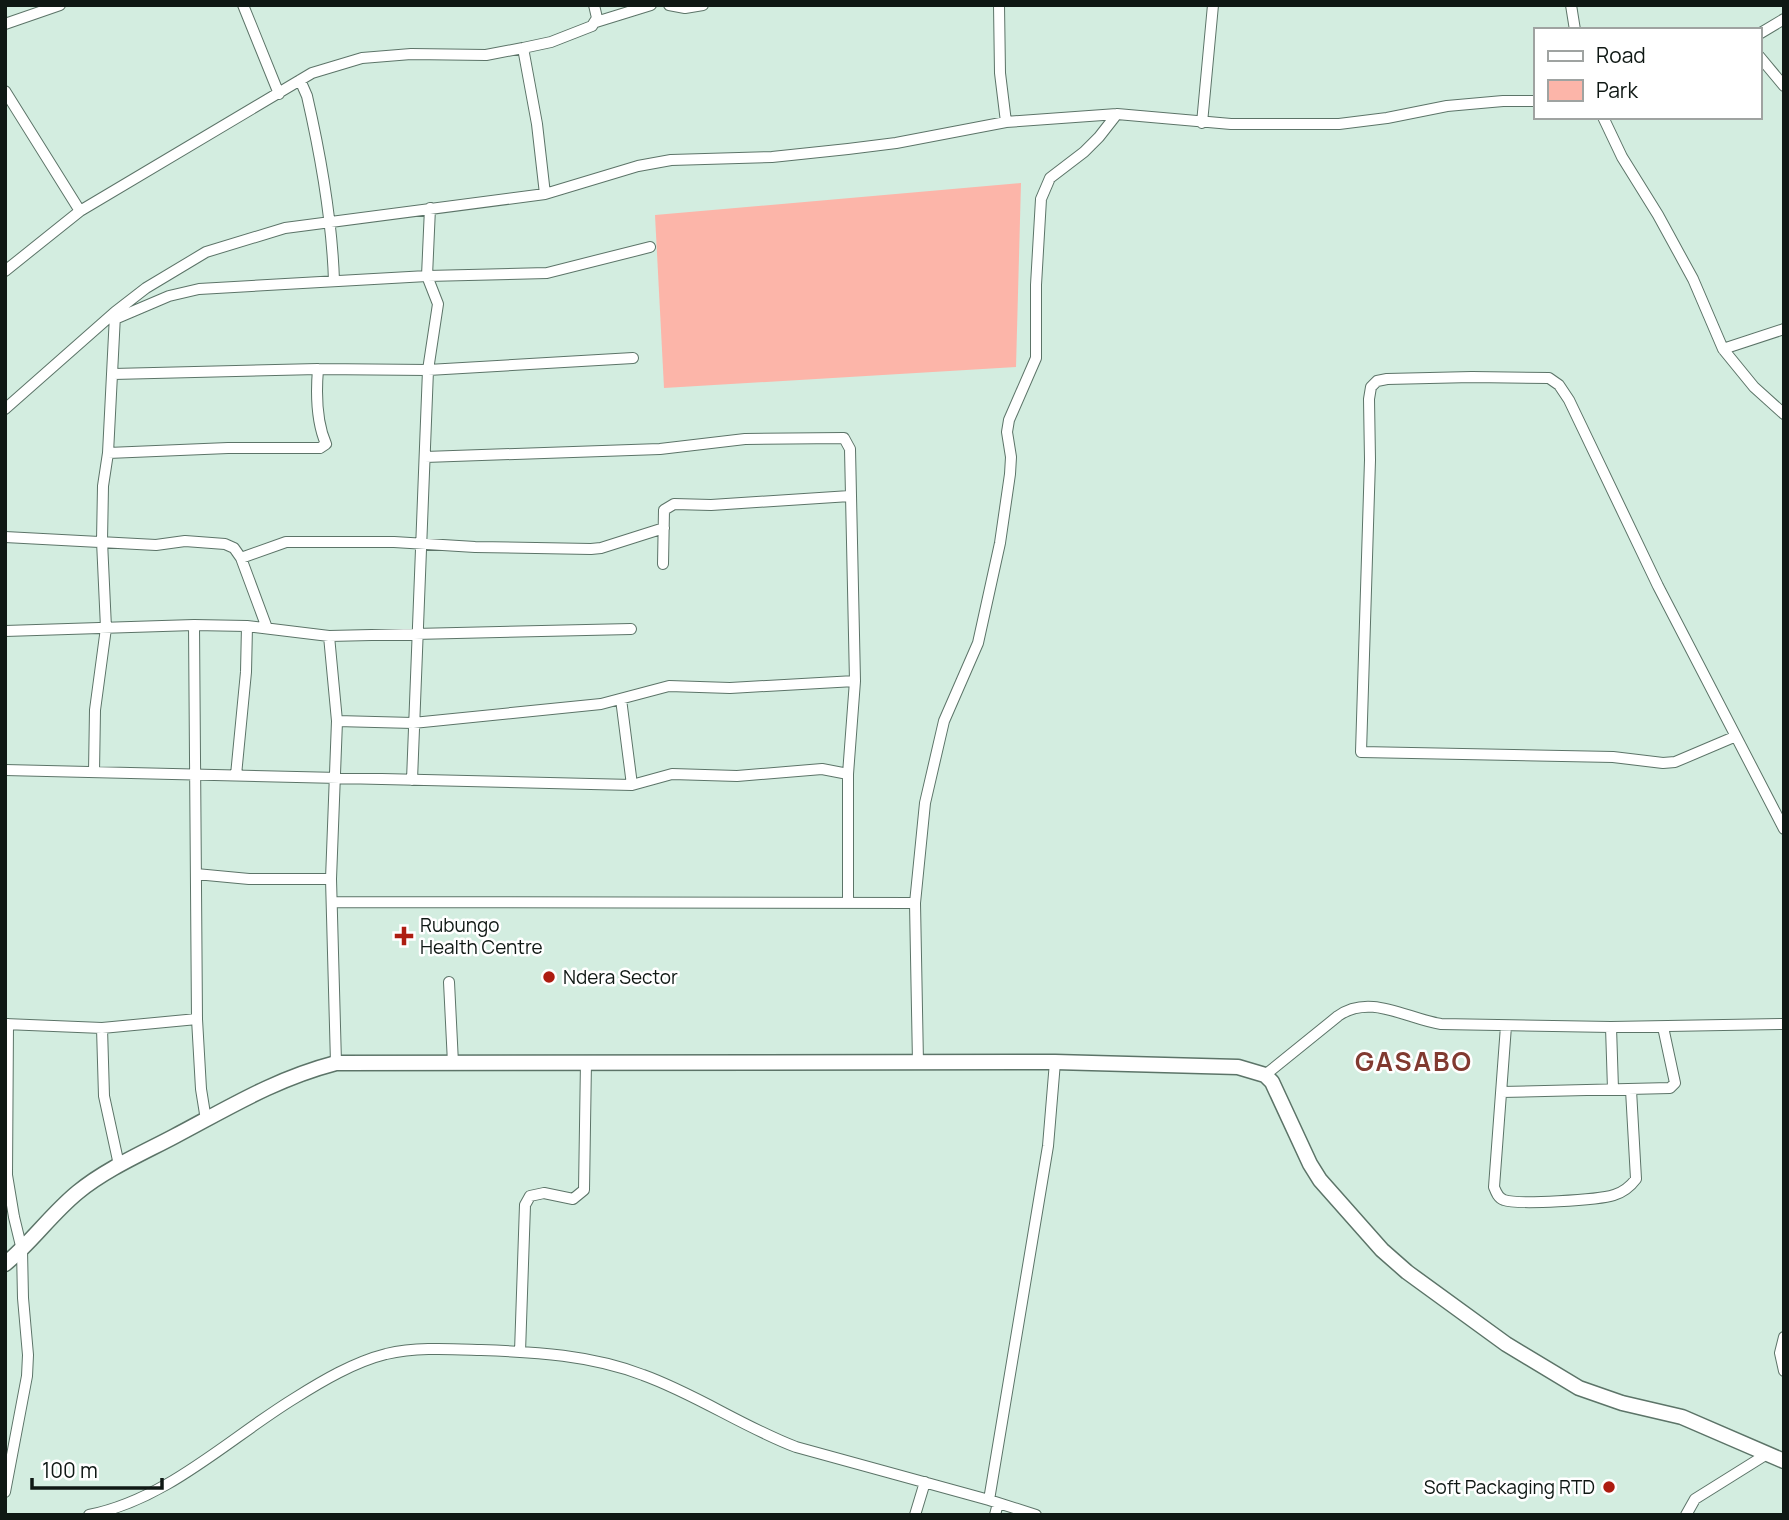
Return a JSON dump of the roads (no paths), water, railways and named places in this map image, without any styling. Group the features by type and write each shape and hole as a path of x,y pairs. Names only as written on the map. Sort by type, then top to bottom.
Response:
{"main road":[{"path":"5,1264 78,1192 119,1165 263,1089 300,1073 336,1063 1055,1062 1238,1067 1265,1075 1280,1096 1301,1145 1320,1180 1382,1250 1407,1272 1506,1344 1562,1379 1597,1396 1682,1417 1784,1461"}],"street":[{"path":"5,24 60,5"},
{"path":"243,5 279,94"},
{"path":"594,5 596,22"},
{"path":"5,271 80,211 300,80 326,68 362,58 411,54 486,55 523,48 551,42 596,22 651,5"},
{"path":"669,5 685,8 703,5"},
{"path":"999,5 1000,73 1006,122"},
{"path":"1202,123 1213,5"},
{"path":"1571,5 1575,28"},
{"path":"1761,33 1784,19"},
{"path":"523,48 537,124 545,194"},
{"path":"1761,58 1784,86"},
{"path":"300,80 307,96 331,222 334,281"},
{"path":"5,91 80,211"},
{"path":"5,410 146,288 206,252 285,228 545,194 638,166 671,160 772,157 848,149 1006,122 1117,114 1202,123 1339,124 1447,106 1534,101"},
{"path":"918,1063 915,903 925,803 951,702 978,643 1000,543 1010,474 1011,457 1007,432 1009,420 1036,358 1036,285 1041,199 1050,178 1084,152 1117,114"},
{"path":"1605,119 1622,157 1693,279 1723,349 1754,387 1784,414"},
{"path":"412,780 428,370 438,304 427,276 430,208"},
{"path":"115,315 169,296 199,289 427,276 547,273 650,247"},
{"path":"94,772 95,710 106,628 102,541 103,486 108,453 115,315"},
{"path":"1723,349 1784,329"},
{"path":"113,374 318,369 428,370 633,358"},
{"path":"108,453 228,448 320,448 326,444 319,419 316,389 318,369"},
{"path":"1734,737 1675,762 1663,763 1612,757 1361,752 1371,387 1377,381 1387,379 1472,377 1549,379 1559,385 1569,400 1734,737 1784,829"},
{"path":"425,457 660,449 745,439 844,438 850,449 855,681 848,774 848,902"},
{"path":"663,564 664,510 674,504 711,505 850,496"},
{"path":"241,558 286,542 394,542 475,547 591,549 664,528"},
{"path":"5,537 156,545 185,541 225,544 234,548 241,558 267,628"},
{"path":"194,625 197,1019 201,1089 206,1120"},
{"path":"5,631 194,625 247,626 329,636 631,629"},
{"path":"236,775 246,671 247,626"},
{"path":"329,636 337,721 331,879 336,1063"},
{"path":"337,721 413,723 601,704 669,686 730,688 855,681"},
{"path":"621,699 632,785"},
{"path":"5,770 632,785 672,774 737,776 821,769 848,774"},
{"path":"196,874 249,879 331,879"},
{"path":"332,902 915,903"},
{"path":"449,982 453,1063"},
{"path":"1265,1075 1338,1016 1358,1006 1387,1009 1441,1024 1663,1027 1784,1024"},
{"path":"5,1492 27,1376 28,1355 22,1250 6,1175 6,1024 102,1028 197,1019"},
{"path":"1506,1026 1494,1187 1496,1195 1504,1200 1611,1196 1629,1187 1636,1179 1631,1090"},
{"path":"1611,1027 1613,1089"},
{"path":"1501,1092 1631,1090 1674,1086 1663,1027"},
{"path":"102,1028 104,1096 119,1165"},
{"path":"520,1352 525,1205 530,1196 544,1193 573,1199 584,1190 586,1061"},
{"path":"995,1515 994,1501 1048,1146 1055,1062"},
{"path":"1784,1338 1780,1353 1784,1371"},
{"path":"89,1515 115,1512 157,1490 296,1397 359,1364 385,1354 437,1348 520,1352 611,1364 645,1375 701,1400 771,1437 796,1447 1036,1515"},
{"path":"1686,1515 1695,1499 1767,1454"},
{"path":"915,1515 925,1482"}],"place":[{"name":"Rubungo Health Centre","path":"404,936"},
{"name":"Ndera Sector","path":"549,977"},
{"name":"Soft Packaging RTD","path":"1609,1487"}],"district":[{"name":"GASABO","path":"1414,1062"}]}
